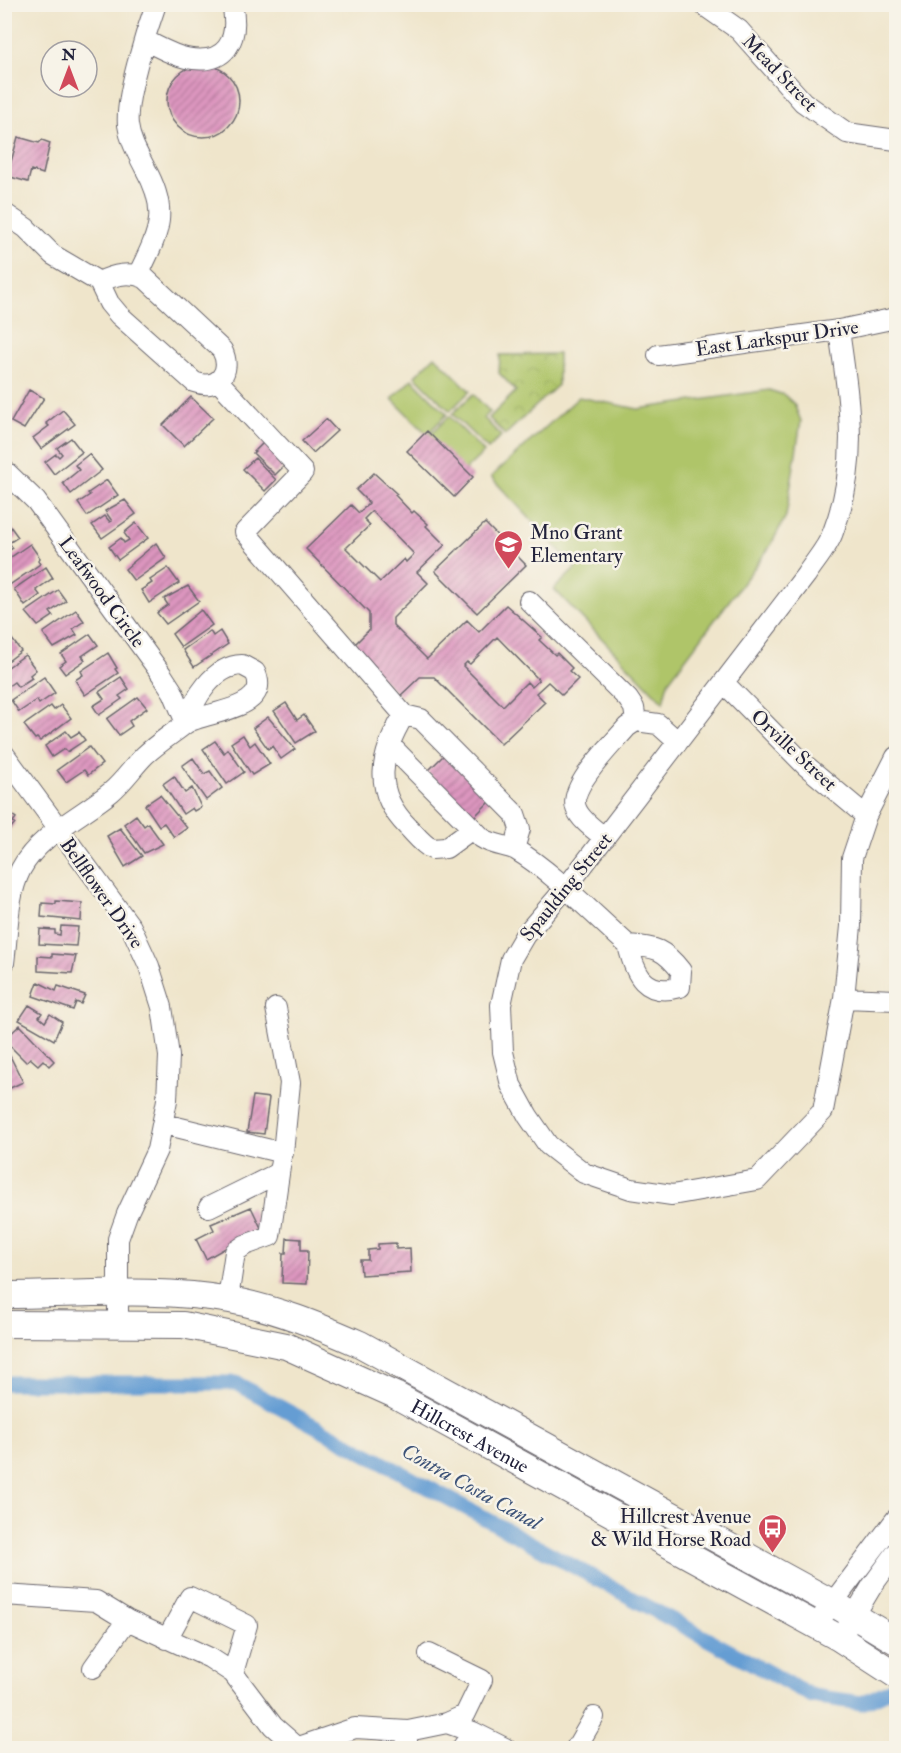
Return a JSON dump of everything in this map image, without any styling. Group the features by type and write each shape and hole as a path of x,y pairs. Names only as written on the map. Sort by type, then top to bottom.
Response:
{"main road":[{"name":"Hillcrest Avenue","path":"4,1295 178,1294 228,1299 273,1311 360,1344 831,1602 897,1641"},
{"name":"Hillcrest Avenue","path":"4,1324 183,1325 239,1334 286,1346 335,1366 395,1395 816,1625 897,1675"}],"street":[{"path":"138,275 154,244 160,221 157,189 134,147 128,123 132,89 156,4"},
{"path":"146,41 184,58 198,60 222,54 228,49 234,33 232,4"},
{"name":"Mead Street","path":"702,4 739,30 803,102 848,134 897,140"},
{"path":"4,213 26,228 53,255 99,282 109,303 119,315 194,382 201,384 219,382 227,370 222,350 151,283 138,275 121,274 99,282"},
{"name":"East Larkspur Drive","path":"658,355 839,330 897,318"},
{"name":"Spaulding Street","path":"839,330 851,419 849,481 833,534 806,575 605,838 525,935 511,959 501,1005 503,1052 512,1085 528,1116 548,1145 584,1173 631,1189 672,1195 757,1180 823,1111 844,998 851,926 852,858 866,816 897,757"},
{"path":"219,382 303,472 244,532 404,715 421,719 515,814 520,829 514,849"},
{"name":"Leafwood Circle","path":"4,470 36,501 164,678 173,692 186,723 147,753 111,792 59,831"},
{"path":"529,601 628,699 634,708 636,721"},
{"name":"Orville Street","path":"724,683 805,765 866,816"},
{"path":"404,715 389,744 384,763 388,803 400,819 432,849 446,848 472,829"},
{"path":"605,838 579,813 576,807 576,793 579,785 627,727 636,721 658,724 678,742"},
{"path":"389,744 472,829 496,846 514,849 565,889 628,945"},
{"name":"Bellflower Drive","path":"4,754 130,927 149,966 167,1031 169,1078 164,1124 148,1172 121,1227 117,1253 118,1324"},
{"path":"4,963 17,878 29,857 59,831"},
{"path":"844,998 897,1000"},
{"path":"228,1299 235,1252 245,1245 267,1239 272,1233 290,1083 276,1008"},
{"path":"164,1124 282,1160"},
{"path":"209,1207 274,1176 282,1160"},
{"path":"816,1625 831,1602 897,1519"},
{"path":"839,1638 872,1586 897,1553"},
{"path":"4,1595 96,1601 127,1620 210,1658 233,1673 273,1726 297,1748 355,1728 407,1740 465,1715 482,1680 429,1654"},
{"path":"167,1639 190,1597 248,1625 233,1673"},
{"path":"93,1668 127,1620"},
{"path":"576,1749 594,1717"},
{"path":"447,1723 472,1732 505,1749"},
{"path":"462,1749 472,1732"}],"green space":[{"path":"558,354 558,385 505,435 489,418 516,391 499,373 500,355"},
{"path":"435,356 470,391 450,411 415,376"},
{"path":"412,379 447,414 427,434 392,399"},
{"path":"769,390 784,395 794,404 801,421 786,516 769,548 668,682 663,702 554,589 576,568 491,477 579,397 638,409"},
{"path":"473,394 490,412 484,418 501,436 488,449 452,414"},
{"path":"449,416 484,452 464,471 429,436"}],"building":[{"path":"203,65 223,71 233,81 239,101 233,121 223,131 203,137 183,131 173,121 167,101 173,81 183,71"},
{"path":"18,137 39,143 42,140 50,143 43,174 31,170 28,182 7,176"},
{"path":"29,390 44,398 24,429 11,422"},
{"path":"191,397 213,418 184,446 163,425"},
{"path":"63,410 75,424 41,449 33,438 49,426 46,423"},
{"path":"326,419 337,431 313,453 302,441"},
{"path":"427,431 473,477 454,497 407,451"},
{"path":"71,438 82,452 54,474 45,462 56,454 59,457 62,454 57,448"},
{"path":"264,442 286,464 275,475 253,453"},
{"path":"89,454 102,470 71,494 63,483 79,470 75,465"},
{"path":"255,458 276,480 265,491 243,469"},
{"path":"374,473 397,494 395,495 412,513 414,511 428,524 426,526 445,545 417,572 428,583 393,618 393,625 427,659 467,620 479,632 506,605 542,637 539,640 572,668 569,671 578,679 562,695 548,682 536,693 545,702 501,744 434,677 420,677 400,696 351,648 369,630 369,613 306,549 351,505 359,513 369,503 356,490","holes":["372,511 414,554 406,562 404,559 380,582 346,548 370,525 364,519","497,637 539,680 532,687 527,682 503,706 463,666 467,662 470,664"]},
{"path":"107,480 118,495 87,516 78,503"},
{"path":"125,500 136,514 102,538 92,525 105,516 110,522 112,521 105,511"},
{"path":"136,523 148,538 118,560 109,547 121,538 124,543 129,540 124,533"},
{"path":"485,523 526,565 477,613 435,571"},
{"path":"10,526 18,537 9,543 13,548 5,553 5,530"},
{"path":"156,543 166,558 134,581 125,569"},
{"path":"30,544 40,558 38,561 40,564 5,588 4,562"},
{"path":"46,567 53,578 36,590 40,595 25,606 14,589"},
{"path":"168,568 179,583 149,603 141,590 152,583 150,580"},
{"path":"188,586 199,601 166,624 157,613 168,605 164,599"},
{"path":"58,590 66,601 50,612 53,616 38,626 26,612"},
{"path":"76,610 84,621 73,629 77,635 54,648 43,633"},
{"path":"201,610 212,625 181,647 172,634"},
{"path":"210,631 213,636 220,631 228,644 194,667 183,650"},
{"path":"8,634 21,651 8,661 4,657 4,636"},
{"path":"90,634 98,645 82,656 85,660 65,674 59,666 66,661 61,654"},
{"path":"108,653 118,673 85,695 75,680 83,675 81,671"},
{"path":"25,655 36,670 30,675 32,678 18,687 14,682 4,689 4,670"},
{"path":"44,677 55,693 39,704 37,700 19,712 11,700"},
{"path":"121,677 129,689 119,696 122,699 99,715 93,706 104,699 99,692"},
{"path":"138,697 147,708 129,721 132,726 119,735 107,719"},
{"path":"286,703 297,720 304,715 315,731 296,743 274,711"},
{"path":"61,705 71,718 40,741 35,739 24,725 51,706 54,710"},
{"path":"268,717 295,749 281,759 272,746 268,749 253,728"},
{"path":"66,731 71,737 79,732 85,740 67,752 64,749 52,757 45,746"},
{"path":"243,735 250,746 255,742 270,764 252,775 231,743"},
{"path":"215,741 224,753 228,749 244,772 227,784 203,749"},
{"path":"89,747 102,764 88,775 84,770 66,782 57,770"},
{"path":"448,751 494,797 473,818 427,772"},
{"path":"193,758 204,774 210,771 222,788 206,800 182,766"},
{"path":"174,776 185,793 192,788 201,807 194,811 192,808 183,814 163,784"},
{"path":"160,795 187,828 174,837 164,823 159,826 145,805"},
{"path":"4,809 16,818 13,822 15,823 4,836"},
{"path":"136,815 144,826 148,823 163,844 144,853 124,824"},
{"path":"120,828 142,856 125,867 107,836"},
{"path":"56,901 82,903 81,921 41,917 42,903 56,904"},
{"path":"61,926 78,927 76,946 39,944 40,929 55,930 55,934 60,935"},
{"path":"52,954 76,956 72,973 38,971 38,956 52,957"},
{"path":"38,982 56,991 58,986 85,995 81,1004 76,1002 73,1010 33,996"},
{"path":"29,1005 42,1013 39,1017 45,1022 50,1014 62,1022 54,1040 19,1020"},
{"path":"20,1025 54,1061 49,1066 43,1060 38,1065 30,1058 26,1062 4,1040"},
{"path":"10,1056 23,1082 4,1091 4,1059"},
{"path":"253,1096 269,1098 264,1134 247,1132"},
{"path":"251,1207 261,1228 206,1259 196,1239 214,1230 211,1224"},
{"path":"287,1238 301,1239 301,1250 308,1250 307,1284 282,1283 283,1253 286,1253"},
{"path":"396,1243 396,1249 410,1248 411,1272 361,1275 360,1260 368,1260 368,1250 378,1249 378,1244"}],"waterway":[{"name":"Contra Costa Canal","path":"4,1383 236,1383 812,1696 862,1703 896,1687"}],"place":[{"name":"Mno Grant Elementary","path":"509,570"},
{"name":"Hillcrest Avenue & Wild Horse Road","path":"772,1554"}]}
